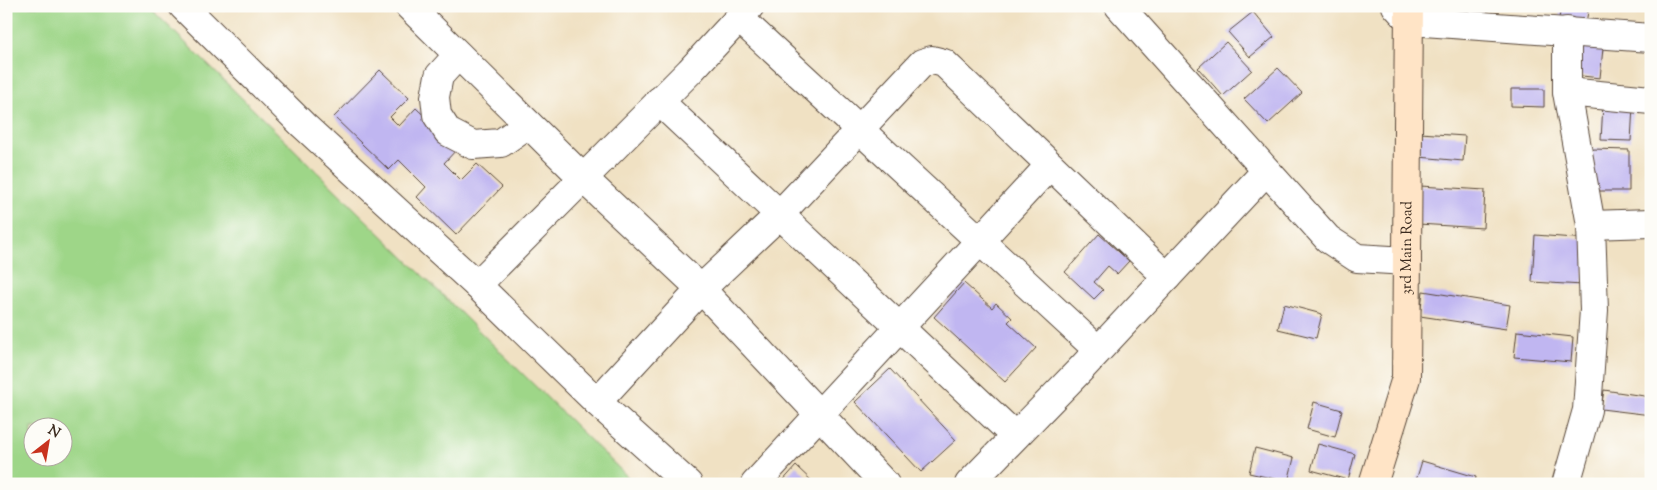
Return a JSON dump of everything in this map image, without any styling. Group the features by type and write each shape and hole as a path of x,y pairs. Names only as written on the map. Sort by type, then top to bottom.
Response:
{"street":[{"path":"183,6 302,125 477,286 597,402 688,484"},
{"path":"408,6 528,124 701,289 885,484"},
{"path":"1119,6 1328,239 1357,258 1407,261"},
{"path":"1405,11 1567,31 1651,38"},
{"name":"3rd Main Road","path":"1373,484 1406,378 1405,11"},
{"path":"477,286 660,101 744,12 859,129 1098,350"},
{"path":"1566,484 1587,410 1594,310 1591,225 1567,92 1567,31"},
{"path":"458,54 439,76 435,97 437,116 448,132 473,146 501,144 528,124"},
{"path":"597,402 701,289 780,214 922,62 932,60 944,63 1167,277"},
{"path":"1567,92 1651,100"},
{"path":"660,101 1015,436"},
{"path":"755,484 1050,165"},
{"path":"969,484 1266,171"},
{"path":"1591,225 1651,223"}],"green space":[{"path":"6,6 148,6 635,484 6,484"}],"building":[{"path":"1561,6 1589,6 1586,23 1559,19"},
{"path":"1253,12 1274,37 1250,57 1228,32"},
{"path":"1226,42 1252,70 1223,96 1198,68"},
{"path":"1575,45 1603,48 1600,78 1573,75"},
{"path":"1278,68 1302,93 1268,124 1244,99"},
{"path":"380,70 409,98 390,117 399,126 416,108 458,148 444,163 461,180 477,164 502,187 456,235 417,197 426,187 399,160 389,170 334,117"},
{"path":"1511,89 1544,89 1544,107 1511,106"},
{"path":"1603,104 1633,106 1631,141 1601,140"},
{"path":"1420,133 1465,136 1463,161 1419,157"},
{"path":"1592,149 1629,150 1629,191 1592,191"},
{"path":"1420,186 1485,190 1483,228 1418,224"},
{"path":"1099,234 1129,261 1117,274 1108,266 1094,282 1103,290 1094,299 1065,272"},
{"path":"1535,235 1587,239 1583,285 1532,282"},
{"path":"964,283 992,308 996,303 1012,318 1008,322 1036,348 1005,382 934,317"},
{"path":"1423,291 1510,305 1506,329 1420,316"},
{"path":"1284,304 1322,314 1316,338 1278,329"},
{"path":"1517,331 1573,337 1571,362 1514,357"},
{"path":"890,369 956,440 921,472 855,402"},
{"path":"1604,390 1651,397 1651,415 1601,409"},
{"path":"1314,402 1342,410 1335,437 1307,429"},
{"path":"1318,444 1355,454 1348,480 1311,470"},
{"path":"1255,448 1294,458 1288,482 1249,473"},
{"path":"1422,461 1476,477 1475,484 1415,484"},
{"path":"796,466 815,484 780,484"}]}
